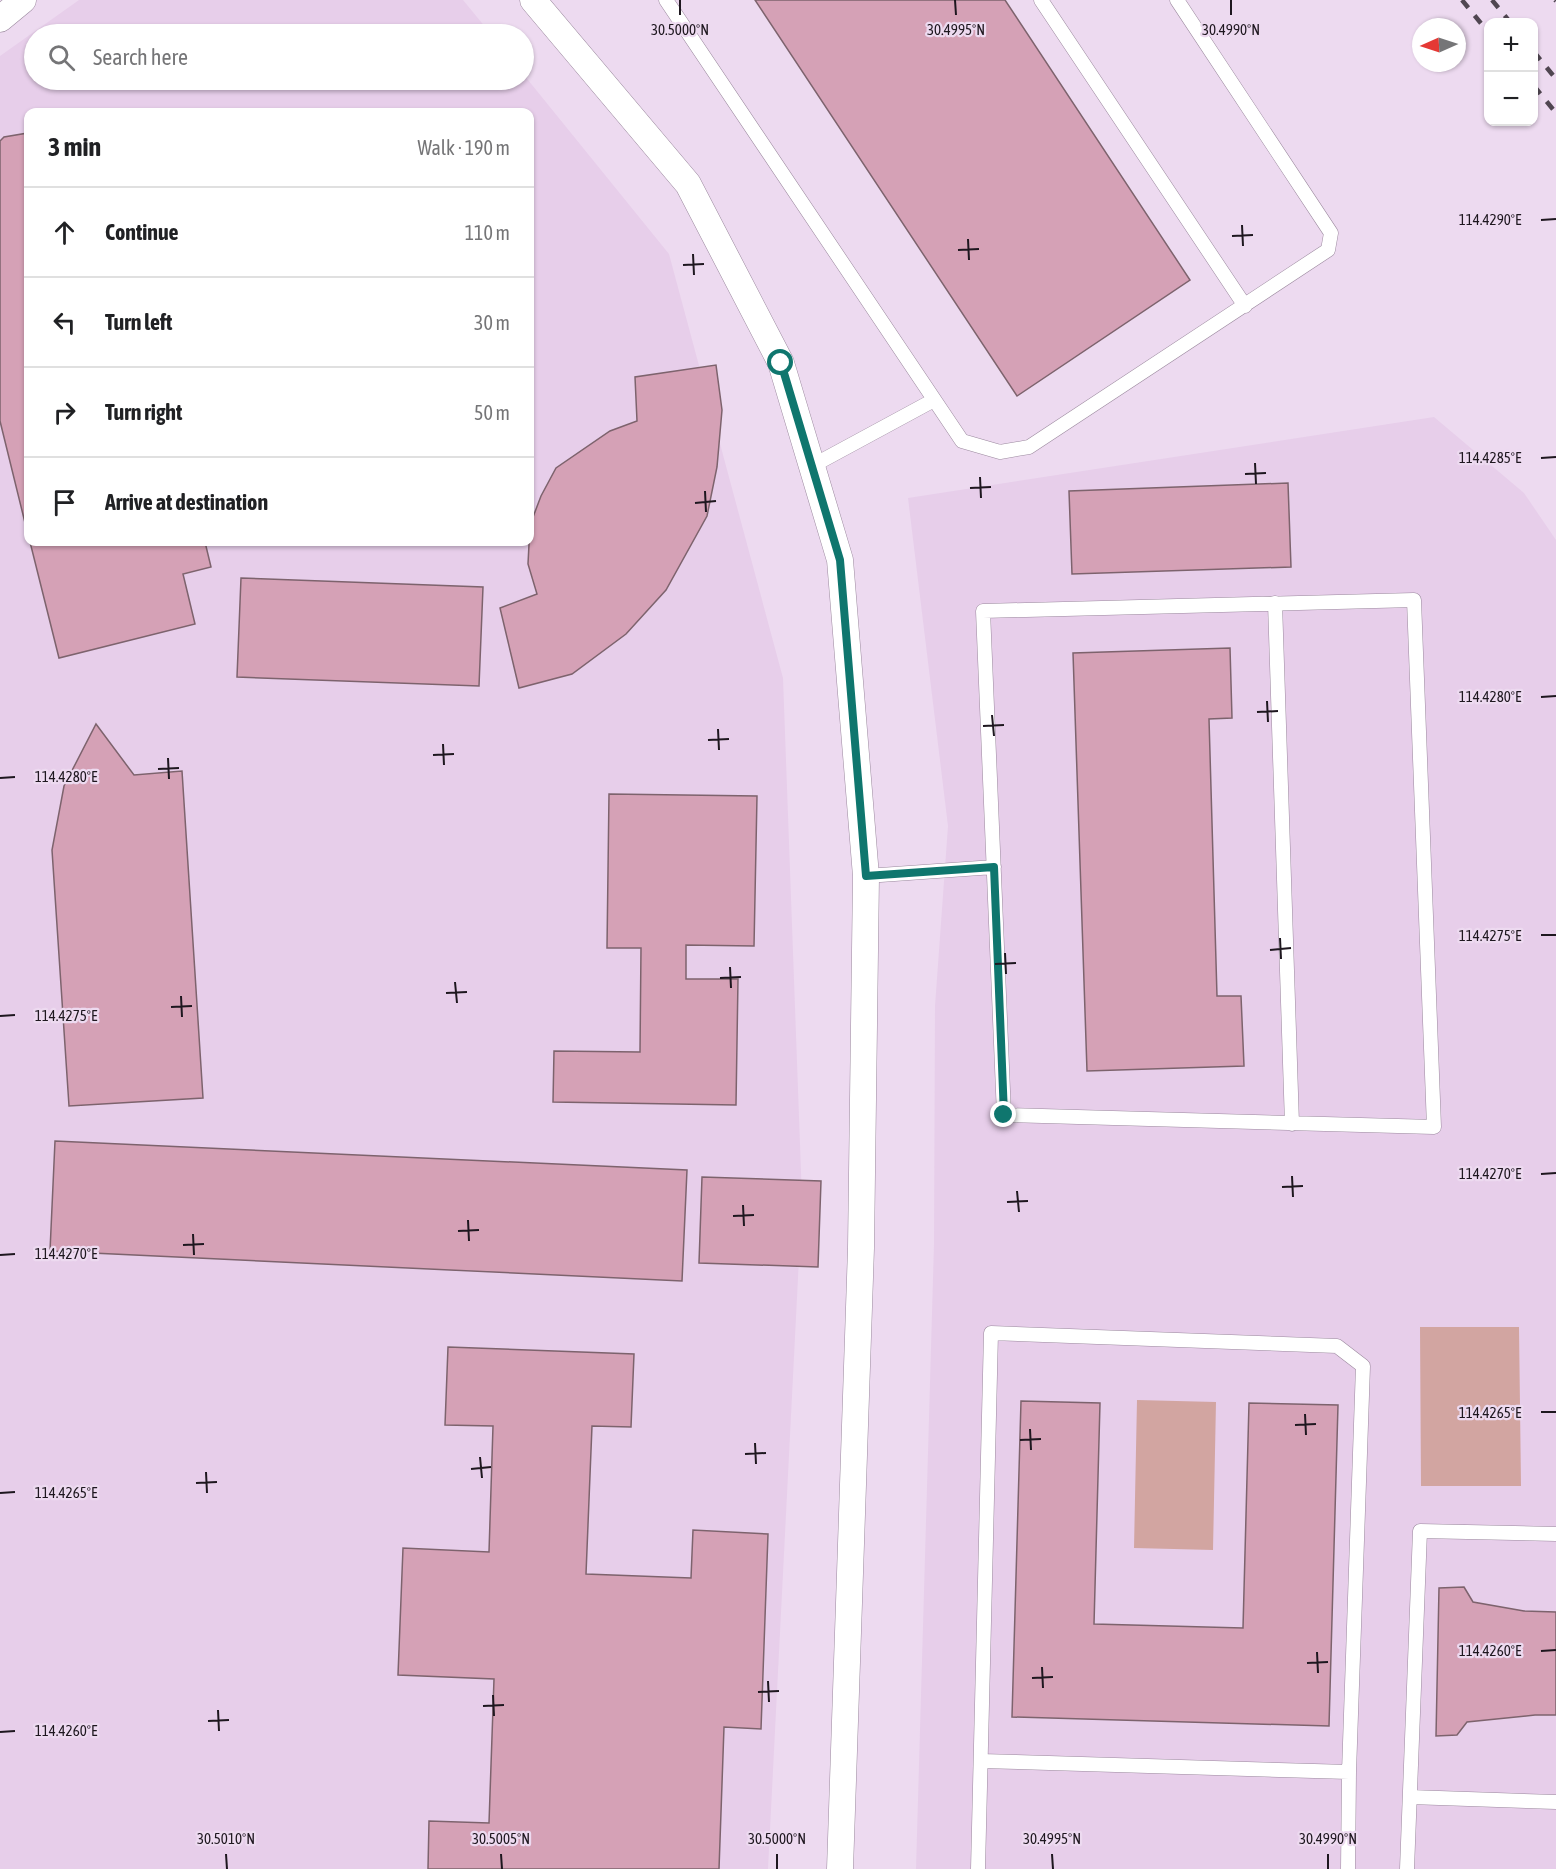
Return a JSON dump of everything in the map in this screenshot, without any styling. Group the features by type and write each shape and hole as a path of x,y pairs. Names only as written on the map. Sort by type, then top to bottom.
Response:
{"street":[{"path":"0,19 23,0"},
{"path":"533,0 688,184 781,363 840,560 866,876 860,1260 840,1869"}],"lane":[{"path":"666,0 962,441 1000,452 1029,447 1328,250 1331,233 1177,0"},
{"path":"1041,0 1245,306"},
{"path":"812,466 934,400"},
{"path":"1414,600 1434,1127 1004,1115 994,867 983,610 1414,600"},
{"path":"1275,603 1292,1124"},
{"path":"866,876 994,867"},
{"path":"978,1869 991,1333 1337,1346 1363,1366 1349,1772 1348,1869"},
{"path":"1407,1869 1420,1531 1556,1534"},
{"path":"981,1761 1349,1772"},
{"path":"1410,1797 1556,1802"}],"shaded area":[{"path":"79,0 463,0 483,24 45,24"},
{"path":"24,39 24,90 534,90 534,87 669,254 783,678 802,1199 768,1869 0,1869 0,56"},
{"path":"1434,417 1524,493 1556,540 1556,1869 916,1869 934,1244 935,1006 948,826 908,498"},
{"path":"1420,1327 1519,1327 1521,1486 1421,1486"},
{"path":"1137,1400 1216,1402 1213,1550 1134,1548"}],"building":[{"path":"755,0 1005,0 1190,280 1017,396"},
{"path":"24,134 24,519 0,421 0,141 4,137"},
{"path":"716,365 722,410 717,467 707,516 666,590 626,634 572,674 519,688 500,608 537,594 528,564 529,546 534,546 534,514 556,468 610,431 637,421 635,377"},
{"path":"1288,483 1291,567 1072,574 1069,491"},
{"path":"31,546 206,546 211,567 183,574 195,624 59,658"},
{"path":"241,578 483,587 479,686 237,677"},
{"path":"1230,648 1232,718 1209,719 1217,996 1241,996 1244,1066 1087,1071 1073,653"},
{"path":"96,724 134,775 182,771 203,1098 69,1106 52,850 64,786"},
{"path":"609,794 757,796 754,946 686,945 686,979 738,979 736,1105 553,1102 554,1051 640,1052 641,948 607,948"},
{"path":"55,1141 687,1170 682,1281 50,1251"},
{"path":"702,1177 821,1181 818,1267 699,1263"},
{"path":"448,1347 634,1354 631,1427 592,1426 586,1574 691,1578 693,1530 768,1534 761,1729 724,1727 719,1869 428,1869 429,1821 489,1823 494,1679 398,1675 403,1548 489,1552 493,1426 445,1425"},
{"path":"1021,1401 1100,1403 1094,1624 1243,1628 1249,1403 1338,1405 1329,1726 1012,1717"},
{"path":"1464,1587 1473,1602 1524,1611 1556,1612 1556,1715 1467,1722 1457,1735 1436,1736 1439,1588"}],"railway":[{"path":"1462,0 1484,27"},
{"path":"1492,0 1507,18"},
{"path":"1538,57 1556,79"},
{"path":"1538,91 1556,113"}],"route":[{"path":"781,363 840,560 866,876 994,867 1004,1115"}]}
